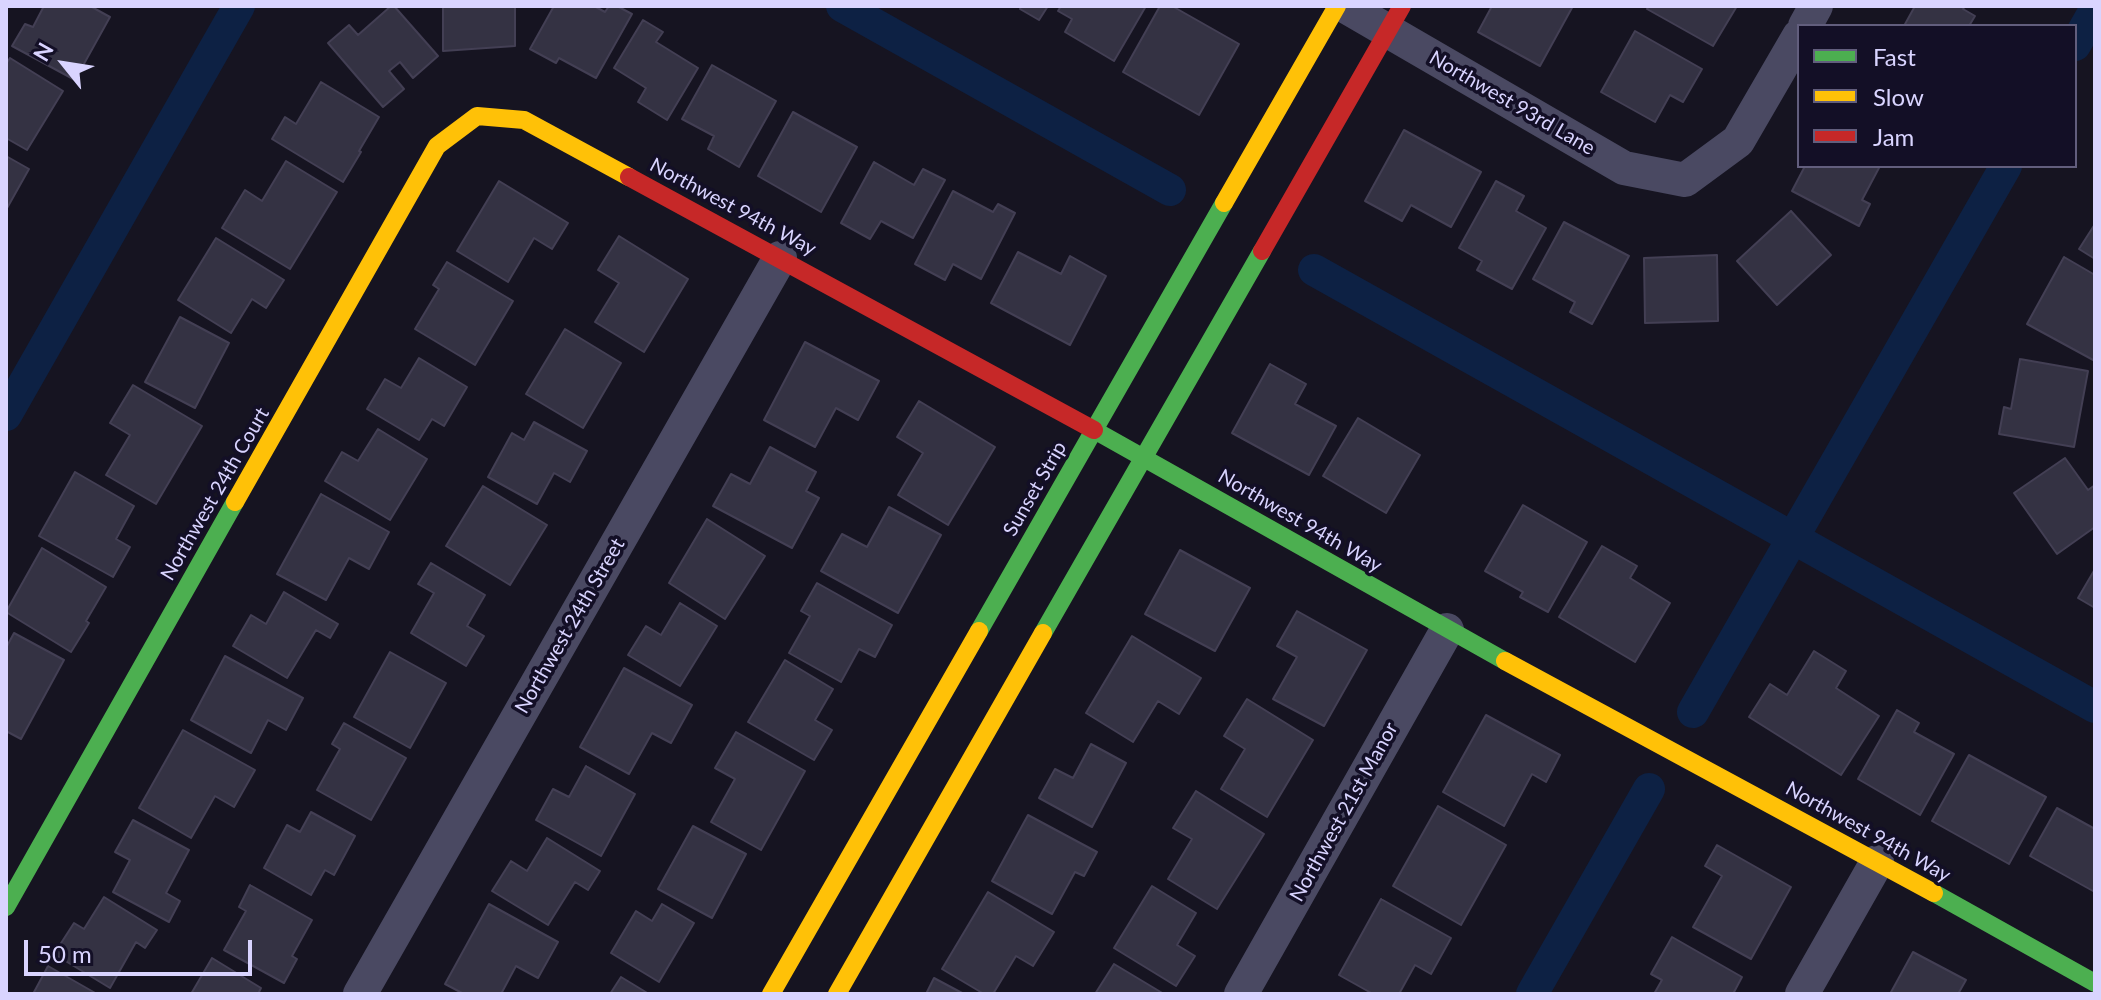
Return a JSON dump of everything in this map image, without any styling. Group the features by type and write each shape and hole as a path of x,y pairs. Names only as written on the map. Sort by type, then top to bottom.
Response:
{"street":[{"name":"Sunset Strip","path":"771,994 1337,6"},
{"name":"Northwest 93rd Lane","path":"1345,6 1395,18 1624,168 1685,180 1738,141 1797,39"},
{"path":"1806,24 1816,6"},
{"path":"837,994 1395,18"},
{"name":"Northwest 94th Way","path":"477,116 524,120 1095,430 1447,630 2095,983"},
{"name":"Northwest 24th Court","path":"6,907 437,146 477,116"},
{"name":"Northwest 24th Street","path":"360,994 780,258"},
{"name":"Northwest 21st Manor","path":"1241,994 1447,630"},
{"path":"1802,994 1877,862"}],"building":[{"path":"44,6 90,6 110,17 75,80 12,46 25,24 33,27"},
{"path":"391,6 438,56 413,78 400,62 389,71 404,89 383,107 328,43 349,25 358,35"},
{"path":"443,6 515,6 515,46 443,51"},
{"path":"554,6 594,6 605,12 609,6 617,6 632,14 596,78 559,58 556,63 530,49"},
{"path":"1021,6 1048,6 1039,20 1020,9"},
{"path":"1061,6 1146,6 1114,61 1065,32 1072,19 1058,11"},
{"path":"1160,6 1172,6 1239,44 1199,115 1123,72"},
{"path":"1492,6 1573,6 1540,66 1478,32"},
{"path":"1649,6 1737,6 1713,46 1647,9"},
{"path":"1915,6 1965,6 1963,9 1975,16 1970,24 1905,24"},
{"path":"643,20 663,32 656,42 698,68 667,120 638,102 646,88 614,68"},
{"path":"1635,31 1702,69 1683,102 1670,95 1655,122 1601,92"},
{"path":"10,58 63,91 27,150 6,138 6,64"},
{"path":"712,65 776,101 739,167 708,149 714,136 682,119"},
{"path":"321,82 379,117 343,182 272,139 285,117 296,124"},
{"path":"793,112 857,147 821,212 758,176"},
{"path":"1404,130 1481,172 1451,227 1411,205 1402,221 1365,201"},
{"path":"6,156 29,169 6,210"},
{"path":"286,161 337,192 290,269 222,228 245,190 262,201"},
{"path":"874,162 914,185 923,169 945,180 913,238 881,221 870,239 841,223"},
{"path":"1804,168 1879,168 1862,200 1870,204 1859,226 1792,191"},
{"path":"499,181 568,223 552,249 534,238 508,282 457,251"},
{"path":"1496,181 1524,196 1516,211 1546,228 1512,289 1477,270 1482,261 1459,248"},
{"path":"953,191 993,212 998,204 1015,213 981,279 953,264 945,280 915,264"},
{"path":"1791,211 1831,255 1777,305 1737,261"},
{"path":"1564,222 1629,256 1592,324 1570,312 1575,302 1533,279"},
{"path":"2095,224 2095,259 2079,249"},
{"path":"619,236 688,279 644,352 595,322 619,283 598,270"},
{"path":"216,238 284,280 266,308 252,299 231,333 178,300"},
{"path":"1018,252 1061,274 1070,256 1106,276 1070,345 991,303"},
{"path":"1717,255 1718,321 1645,323 1644,258"},
{"path":"2064,257 2095,275 2095,361 2027,324"},
{"path":"447,262 513,301 475,365 415,329 439,289 433,285"},
{"path":"180,317 229,343 195,408 145,382"},
{"path":"565,329 621,363 583,428 526,394"},
{"path":"805,342 879,381 858,420 836,408 815,447 764,420"},
{"path":"419,358 467,387 444,426 432,419 419,440 367,409 385,379 401,388"},
{"path":"2020,359 2088,371 2074,447 1999,434 2004,407 2011,409"},
{"path":"1270,364 1306,384 1295,404 1336,426 1309,475 1232,433"},
{"path":"133,385 202,426 156,504 106,475 130,435 110,423"},
{"path":"919,401 995,447 948,525 898,495 923,453 897,437"},
{"path":"1358,418 1420,455 1386,513 1323,476"},
{"path":"534,422 587,451 570,482 554,473 537,504 488,477 512,433 524,440"},
{"path":"378,429 427,459 390,520 325,481 342,452 358,461"},
{"path":"770,447 816,472 806,491 819,498 792,548 713,506 731,474 750,484"},
{"path":"2065,458 2088,490 2095,485 2095,527 2057,554 2014,493"},
{"path":"75,472 134,506 116,539 130,547 113,577 39,536"},
{"path":"483,486 547,525 510,585 446,546"},
{"path":"321,494 389,532 369,569 349,558 326,600 277,574"},
{"path":"1523,505 1587,542 1548,612 1520,597 1523,592 1485,571"},
{"path":"889,507 941,535 898,613 821,571 842,534 867,547"},
{"path":"707,519 765,556 725,619 669,583"},
{"path":"1602,546 1637,566 1630,578 1670,603 1635,662 1559,617"},
{"path":"42,548 106,587 71,652 6,612"},
{"path":"1180,550 1250,588 1215,651 1145,614"},
{"path":"431,563 485,595 467,626 484,636 466,666 411,633 434,593 418,584"},
{"path":"2095,569 2095,608 2078,598"},
{"path":"817,583 892,625 875,657 859,649 841,682 789,653 810,616 801,611"},
{"path":"284,592 338,624 330,638 316,630 287,678 233,646 251,615 266,624"},
{"path":"680,603 717,626 680,686 628,655 646,626 661,635"},
{"path":"1297,611 1367,650 1324,726 1273,699 1297,657 1277,646"},
{"path":"14,633 64,660 21,739 6,731 6,648"},
{"path":"1132,636 1201,678 1179,714 1158,701 1133,742 1086,713"},
{"path":"1814,651 1846,671 1836,688 1879,716 1841,775 1749,717 1770,684 1787,695"},
{"path":"390,652 446,683 410,748 354,717"},
{"path":"225,656 303,698 286,730 268,720 251,753 191,720"},
{"path":"785,660 833,689 815,720 832,730 814,760 748,722"},
{"path":"624,668 692,705 671,743 652,733 629,774 580,747"},
{"path":"1247,699 1313,740 1267,817 1221,789 1245,749 1224,736"},
{"path":"1897,710 1919,723 1914,732 1954,754 1920,815 1858,779"},
{"path":"1486,715 1560,755 1546,782 1532,774 1504,826 1443,792"},
{"path":"344,723 406,758 371,820 317,790 340,749 332,744"},
{"path":"183,730 255,770 234,807 215,796 191,838 139,808"},
{"path":"736,732 805,771 761,850 711,822 735,779 715,768"},
{"path":"1091,744 1126,763 1092,827 1039,798 1055,769 1073,778"},
{"path":"1969,755 2046,797 2009,864 1932,821"},
{"path":"586,766 635,794 601,856 536,820 553,789 569,797"},
{"path":"1196,791 1264,834 1217,909 1168,879 1192,839 1173,828"},
{"path":"1438,806 1506,845 1461,925 1393,886"},
{"path":"2057,808 2095,829 2093,891 2030,856"},
{"path":"311,812 355,836 334,875 325,870 311,895 264,868 287,825 300,832"},
{"path":"1028,815 1097,852 1084,876 1075,872 1052,914 992,881"},
{"path":"133,820 189,850 166,893 180,901 169,922 113,892 130,860 115,852"},
{"path":"693,826 746,854 712,918 658,889"},
{"path":"547,838 600,871 588,890 575,882 548,925 492,891 511,861 527,871"},
{"path":"1717,845 1791,887 1751,959 1693,927 1722,876 1705,866"},
{"path":"250,885 312,920 292,956 297,959 284,983 224,950 246,911 239,907"},
{"path":"1152,886 1196,913 1177,945 1195,956 1176,986 1114,948"},
{"path":"988,892 1054,932 1033,966 1016,956 993,994 984,994 942,969"},
{"path":"104,897 157,930 145,948 136,942 110,988 54,954 74,923 84,929"},
{"path":"1381,899 1451,938 1431,974 1415,965 1399,994 1373,994 1339,975"},
{"path":"489,904 558,942 538,978 516,966 501,994 464,994 445,984"},
{"path":"662,904 694,923 659,982 611,953 636,911 652,921"},
{"path":"1672,937 1742,977 1733,994 1654,994 1662,980 1651,974"},
{"path":"1913,952 1966,980 1958,994 1890,994"},
{"path":"212,958 261,988 258,994 191,994"},
{"path":"1114,964 1164,994 1095,994"},
{"path":"48,966 97,994 33,994"},
{"path":"621,977 649,994 610,994"},
{"path":"934,978 964,994 926,994"}],"waterway":[{"path":"6,415 239,6"},
{"path":"842,6 1170,190"},
{"path":"2077,42 2095,10"},
{"path":"1693,712 2005,168"},
{"path":"1314,270 2095,707"},
{"path":"1532,994 1649,789"}],"traffic: fast":[{"path":"979,631 1224,203"},
{"path":"1043,633 1262,251"},
{"path":"1094,430 1505,661"},
{"path":"6,907 235,502"},
{"path":"1934,893 2095,983"}],"traffic: slow":[{"path":"1224,203 1337,6"},
{"path":"235,502 437,146 477,116 524,120 629,177"},
{"path":"771,994 979,631"},
{"path":"837,994 1043,633"},
{"path":"1505,661 1934,893"}],"traffic: jam":[{"path":"1262,251 1402,6"},
{"path":"629,177 1094,430"}]}
